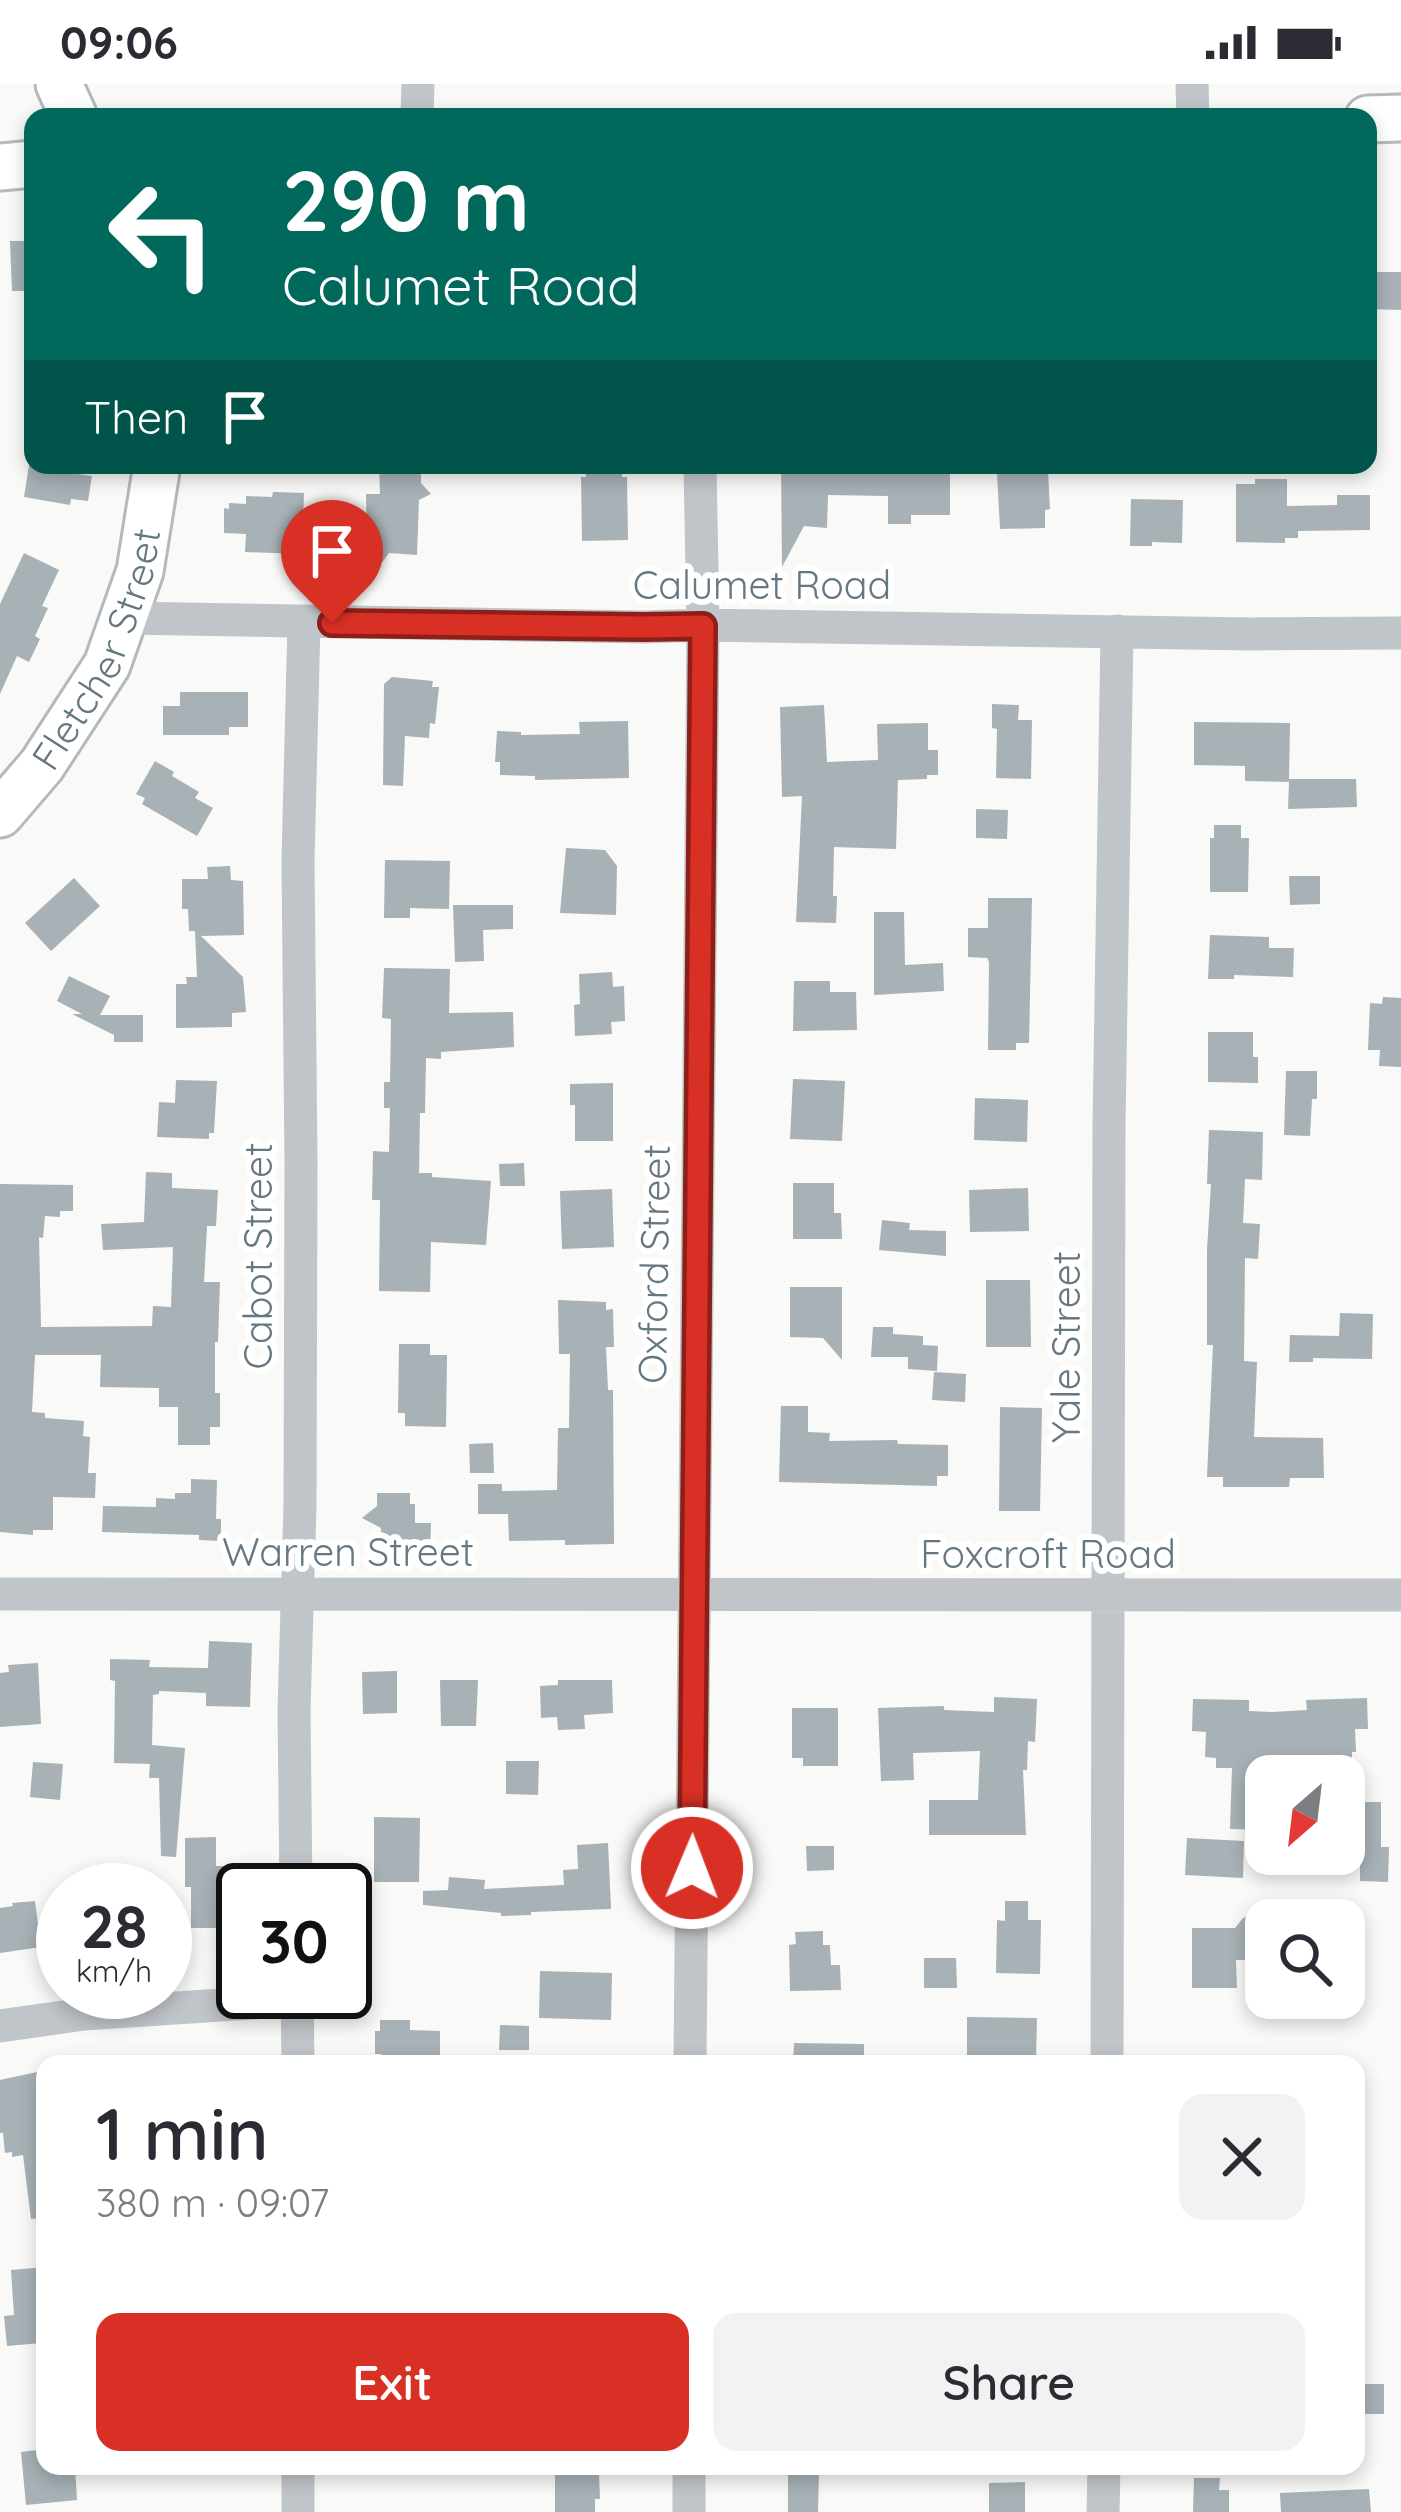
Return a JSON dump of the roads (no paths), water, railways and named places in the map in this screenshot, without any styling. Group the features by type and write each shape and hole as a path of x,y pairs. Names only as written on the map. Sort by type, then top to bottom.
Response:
{"street":[{"name":"Fletcher Street","path":"0,814 42,765 106,665 140,571 156,474"},
{"name":"Oxford Street","path":"690,2055 703,626 700,474"},
{"name":"Calumet Road","path":"124,618 1401,633"},
{"name":"Cabot Street","path":"296,1863 301,1186 298,860 304,622"},
{"name":"Yale Street","path":"1107,2055 1109,1125 1117,631"},
{"name":"Warren Street","path":"0,1594 696,1595"},
{"name":"Foxcroft Road","path":"696,1595 1401,1595"},
{"path":"0,2026 216,2003"},
{"path":"298,2019 298,2055"},
{"path":"298,2475 298,2512"},
{"path":"689,2475 689,2512"},
{"path":"1103,2512 1104,2475"}]}
